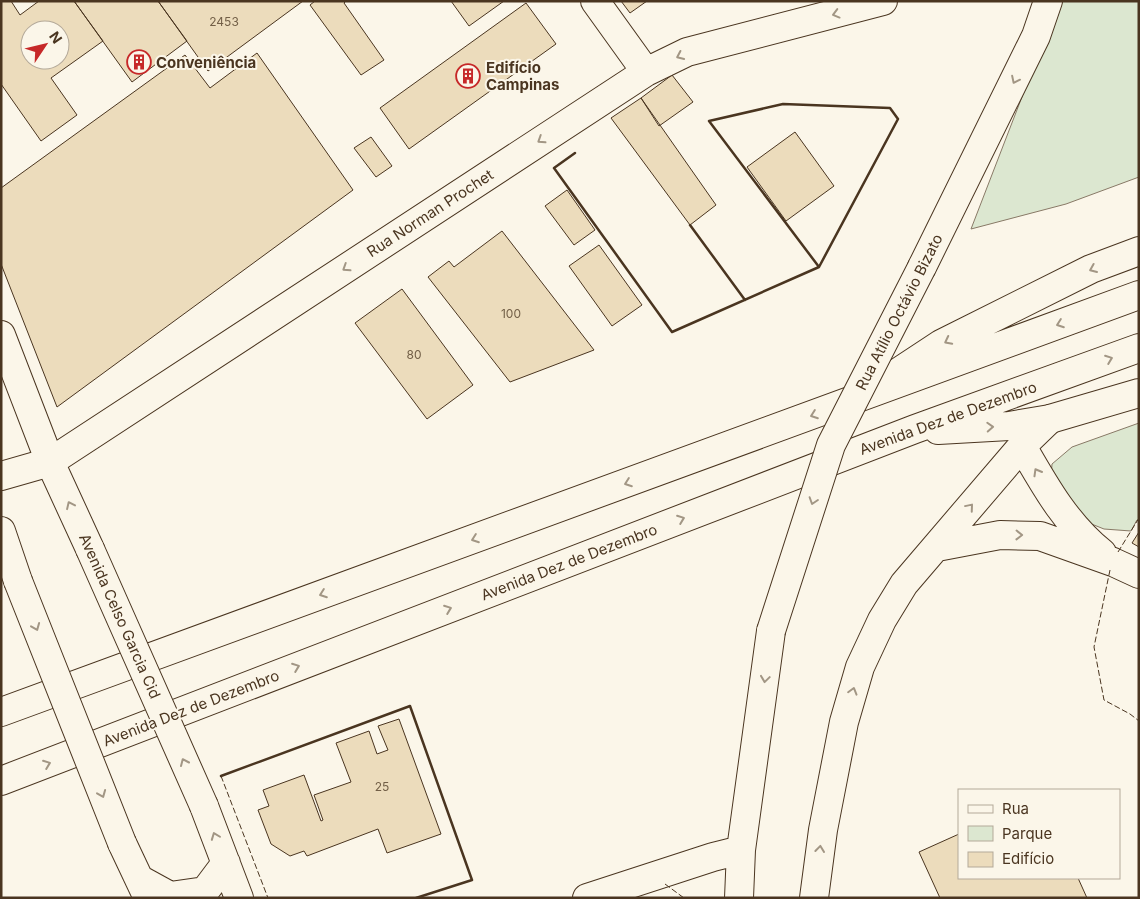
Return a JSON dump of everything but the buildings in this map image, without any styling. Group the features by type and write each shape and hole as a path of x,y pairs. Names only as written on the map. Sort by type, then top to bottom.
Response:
{"main road":[{"path":"595,1 646,72"},
{"name":"Rua Norman Prochet","path":"1,476 50,462 646,72 686,52 884,1"},
{"name":"Rua Atílio Octávio Bizato","path":"739,898 741,850 771,631 831,445 922,267 1036,36 1048,1"},
{"path":"859,398 940,344 1092,269 1139,251"},
{"path":"1,712 1139,295"},
{"name":"Avenida Celso Garcia Cid","path":"1,334 50,462 204,806 239,898"},
{"name":"Avenida Dez de Dezembro","path":"1,781 907,432 1139,348"},
{"path":"907,432 1009,426 1050,419 1139,393"},
{"path":"814,898 832,775 844,722 860,667 882,620 904,584 1022,446 1050,419"},
{"path":"1022,446 1050,496 1084,539 1113,562"},
{"path":"1,531 18,582 122,843 143,888 170,896 205,891 226,863"},
{"path":"937,547 1000,535 1040,536 1113,562 1139,574"},
{"path":"587,898 713,857 741,850"}],"green space":[{"path":"1059,1 1139,1 1139,177 1066,204 971,229"},
{"path":"1139,423 1139,521 1137,520 1131,531 1104,529 1079,519 1050,492 1052,464 1072,447"}],"fence":[{"path":"1118,552 1139,518"},
{"path":"1110,570 1094,647 1104,700 1139,721"},
{"path":"221,776 268,898"},
{"path":"665,884 684,898"}],"wall":[{"path":"575,153 554,168 672,332 819,267 898,119 890,108 783,104 709,121 819,267"},
{"path":"690,225 745,300"},
{"path":"221,776 410,706 472,880 416,898"}],"place":[{"name":"Conveniência","path":"139,62"},
{"name":"Edifício Campinas","path":"468,76"}]}
